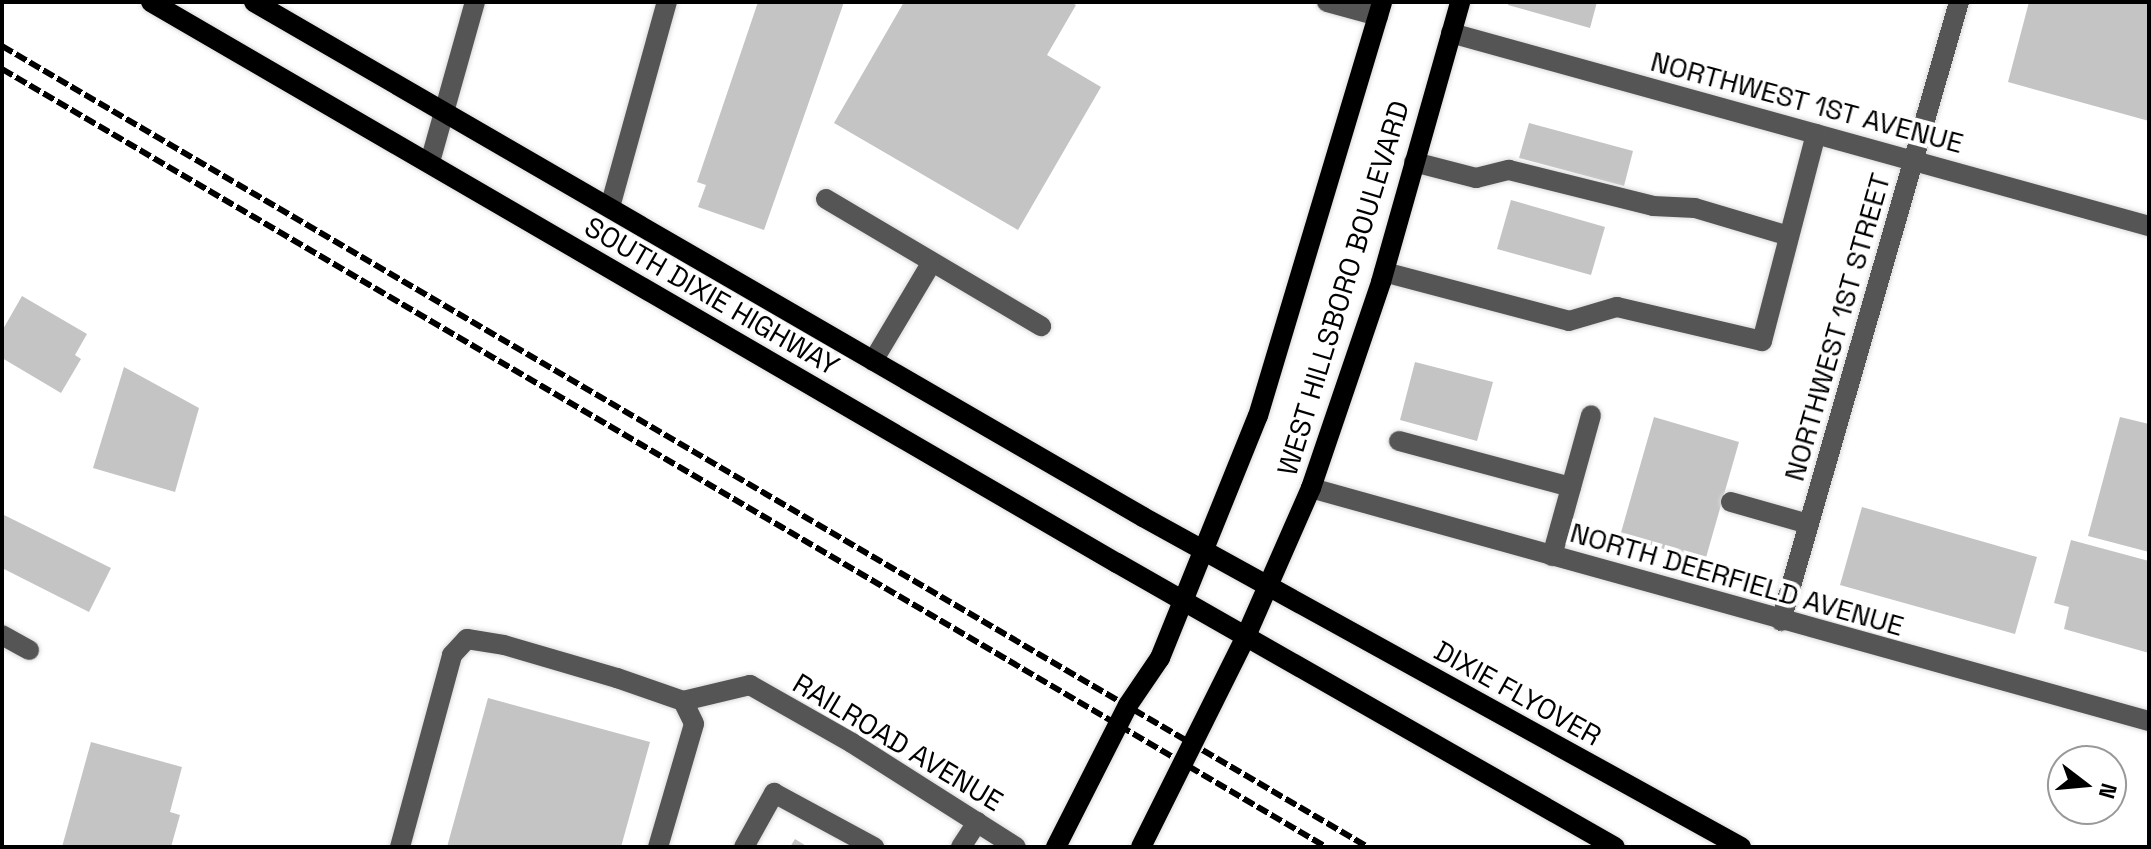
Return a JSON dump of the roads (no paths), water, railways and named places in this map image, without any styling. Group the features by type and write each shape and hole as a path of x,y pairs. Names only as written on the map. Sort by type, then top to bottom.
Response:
{"main road":[{"name":"SOUTH DIXIE HIGHWAY","path":"151,2 1246,636"},
{"name":"SOUTH DIXIE HIGHWAY","path":"254,2 1269,587"},
{"name":"WEST HILLSBORO BOULEVARD","path":"1141,847 1246,636 1311,488 1384,272 1460,2"},
{"name":"WEST HILLSBORO BOULEVARD","path":"1056,847 1128,705 1160,658 1258,416 1380,9"},
{"name":"DIXIE FLYOVER","path":"1269,587 1741,847"},
{"path":"1246,636 1615,847"}],"street":[{"path":"430,162 475,2"},
{"path":"610,207 667,2"},
{"path":"1327,2 1380,9"},
{"name":"NORTHWEST 1ST STREET","path":"1781,621 1959,2"},
{"name":"NORTHWEST 1ST AVENUE","path":"1451,33 2149,226"},
{"path":"1384,272 1422,285 1569,321 1617,307 1762,341 1816,134"},
{"path":"1414,162 1476,178 1509,170 1653,206 1695,208 1789,236"},
{"path":"826,199 1041,326"},
{"path":"873,361 932,262"},
{"path":"1552,556 1591,415"},
{"path":"1399,441 1571,487"},
{"name":"NORTH DEERFIELD AVENUE","path":"1311,488 2149,721"},
{"path":"1731,502 1809,524"},
{"path":"2,635 29,650"},
{"path":"400,847 452,655 467,639 504,645 603,673 683,701 694,724 658,847"},
{"name":"RAILROAD AVENUE","path":"683,701 750,685 852,743 1016,847"},
{"path":"744,847 774,793 874,847"},
{"path":"961,847 977,822"}],"railway":[{"path":"2,46 1368,847"},
{"path":"2,69 1326,847"}]}
